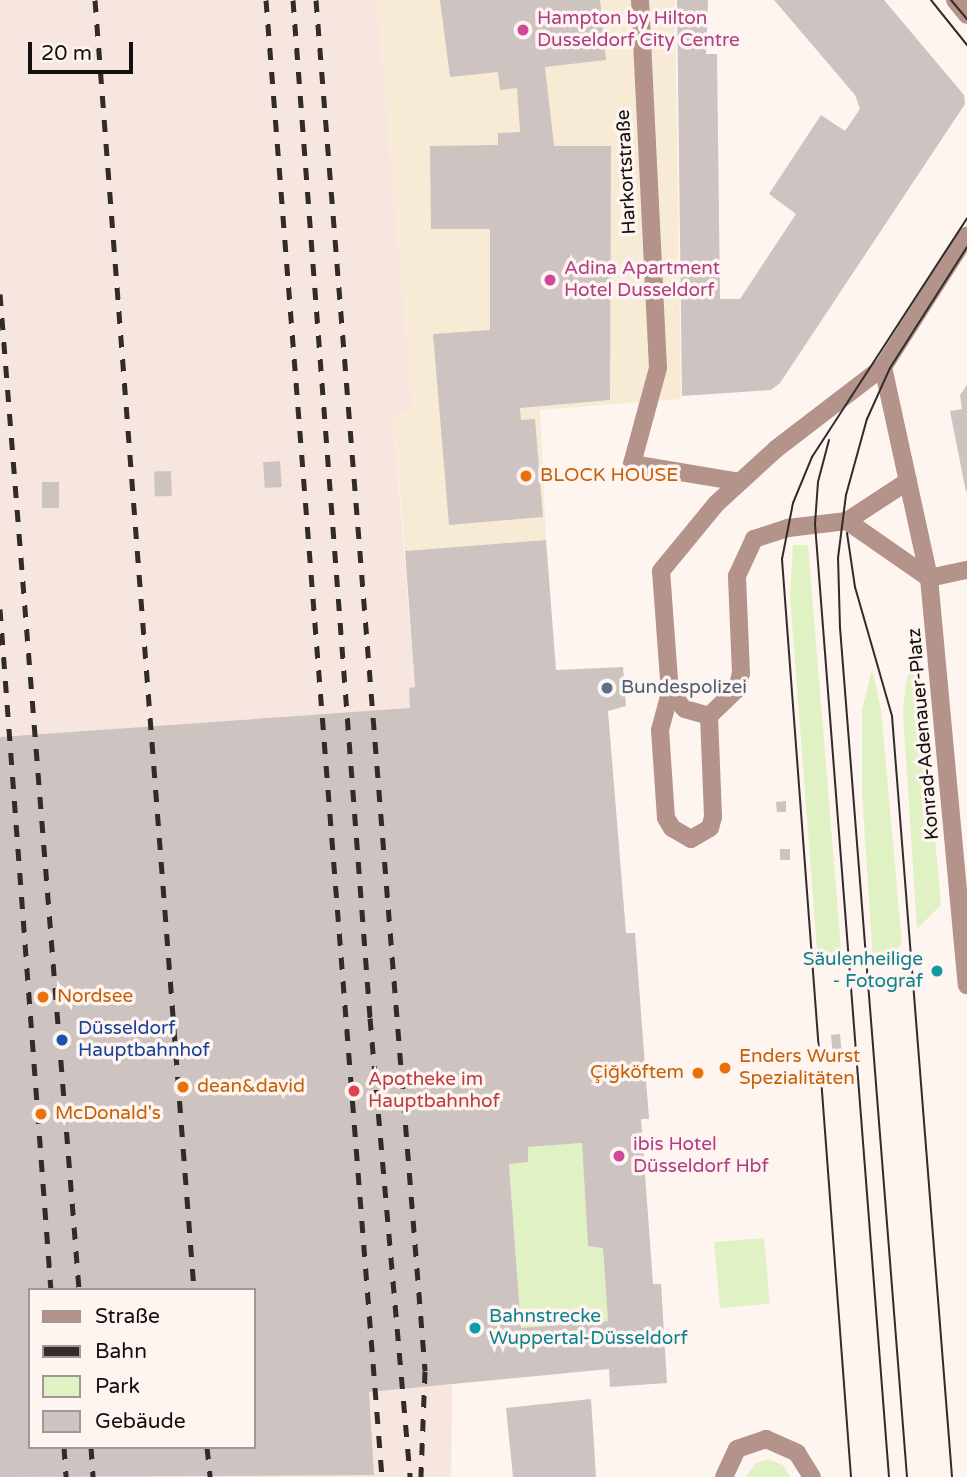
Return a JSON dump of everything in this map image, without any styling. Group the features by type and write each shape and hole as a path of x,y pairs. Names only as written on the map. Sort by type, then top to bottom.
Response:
{"street":[{"name":"Harkortstraße","path":"640,0 658,368 632,464 740,482"},
{"path":"955,0 967,15"},
{"path":"709,716 713,817 710,828 691,839 672,828 666,818 660,730 670,693 661,570 740,482 883,367 967,235"},
{"name":"Konrad-Adenauer-Platz","path":"883,367 929,578 967,981"},
{"path":"709,716 725,705 739,681 737,576 747,546 774,530 847,521 908,481"},
{"path":"847,521 929,578 967,570"},
{"path":"670,693 685,709 709,716"},
{"path":"724,1477 737,1449 766,1440 797,1453 811,1477"}],"shaded area":[{"path":"0,0 377,0 413,411 393,414 415,687 409,688 453,1333 451,1477 0,1477"},
{"path":"377,0 675,0 681,399 540,410 546,540 405,551 393,413 413,411"}],"green space":[{"path":"793,545 808,545 842,961 818,963 790,595"},
{"path":"918,650 941,905 917,929 903,712 906,682"},
{"path":"872,669 881,710 902,944 887,958 873,960 862,793 862,710"},
{"path":"582,1143 588,1246 603,1248 608,1321 521,1328 509,1164 528,1162 528,1147"},
{"path":"764,1238 770,1304 720,1308 714,1242"},
{"path":"768,1459 783,1465 790,1477 746,1477 755,1464"}],"building":[{"name":"Adina Apartment Hotel Dusseldorf","path":"440,0 600,0 606,60 545,67 554,146 611,146 610,400 520,408 521,420 535,419 543,517 449,525 433,334 490,330 490,229 431,229 430,146 498,145 498,133 520,132 517,88 500,90 498,72 450,77"},
{"path":"677,0 708,0 706,54 717,54 720,299 740,299 796,214 769,194 821,115 845,131 860,109 855,95 774,0 884,0 964,95 965,104 780,383 771,390 682,396"},
{"path":"967,385 966,492 950,411 962,409 960,395"},
{"path":"280,461 282,487 265,488 263,462"},
{"path":"171,471 172,496 155,497 154,472"},
{"path":"42,482 59,482 59,508 42,508"},
{"path":"546,540 556,670 623,667 626,706 608,711 626,933 635,933 649,1119 641,1119 653,1284 661,1284 667,1383 610,1387 609,1369 369,1392 374,1475 0,1477 0,737 410,708 409,688 415,687 405,551","holes":["582,1143 588,1246 603,1248 608,1321 521,1328 509,1164 528,1162 528,1147"]},
{"path":"786,801 786,812 777,812 776,802"},
{"path":"780,849 790,849 790,860 780,860"},
{"path":"840,1034 842,1057 833,1058 831,1035"},
{"path":"591,1399 596,1477 513,1477 506,1408"}],"tram line":[{"path":"931,0 967,45"},
{"path":"951,0 967,19"},
{"path":"851,1477 782,559 793,503 812,457 967,218"},
{"path":"907,1477 840,628 838,558 846,495 867,419 890,368 967,247"},
{"path":"829,440 818,482 815,524 889,1477"},
{"path":"847,533 855,587 892,716 952,1477"}],"railway":[{"path":"95,0 194,1288"},
{"path":"266,0 382,1477"},
{"path":"293,0 370,1018 410,1477"},
{"path":"316,0 425,1371 421,1477"},
{"path":"0,294 79,1288"},
{"path":"0,609 51,1288"},
{"path":"64,1449 66,1477"},
{"path":"91,1449 93,1477"},
{"path":"207,1449 210,1477"}],"place":[{"name":"Hampton by Hilton Dusseldorf City Centre","path":"523,30"},
{"name":"Adina Apartment Hotel Dusseldorf","path":"550,280"},
{"name":"BLOCK HOUSE","path":"526,476"},
{"name":"Bundespolizei","path":"607,688"},
{"name":"Säulenheilige - Fotograf","path":"937,971"},
{"name":"Nordsee","path":"43,997"},
{"name":"Düsseldorf Hauptbahnhof","path":"62,1040"},
{"name":"Enders Wurst Spezialitäten","path":"725,1068"},
{"name":"Çiğköftem","path":"698,1073"},
{"name":"dean&david","path":"183,1087"},
{"name":"Apotheke im Hauptbahnhof","path":"354,1091"},
{"name":"McDonald's","path":"41,1114"},
{"name":"ibis Hotel Düsseldorf Hbf","path":"619,1156"},
{"name":"Bahnstrecke Wuppertal-Düsseldorf","path":"475,1328"}]}
